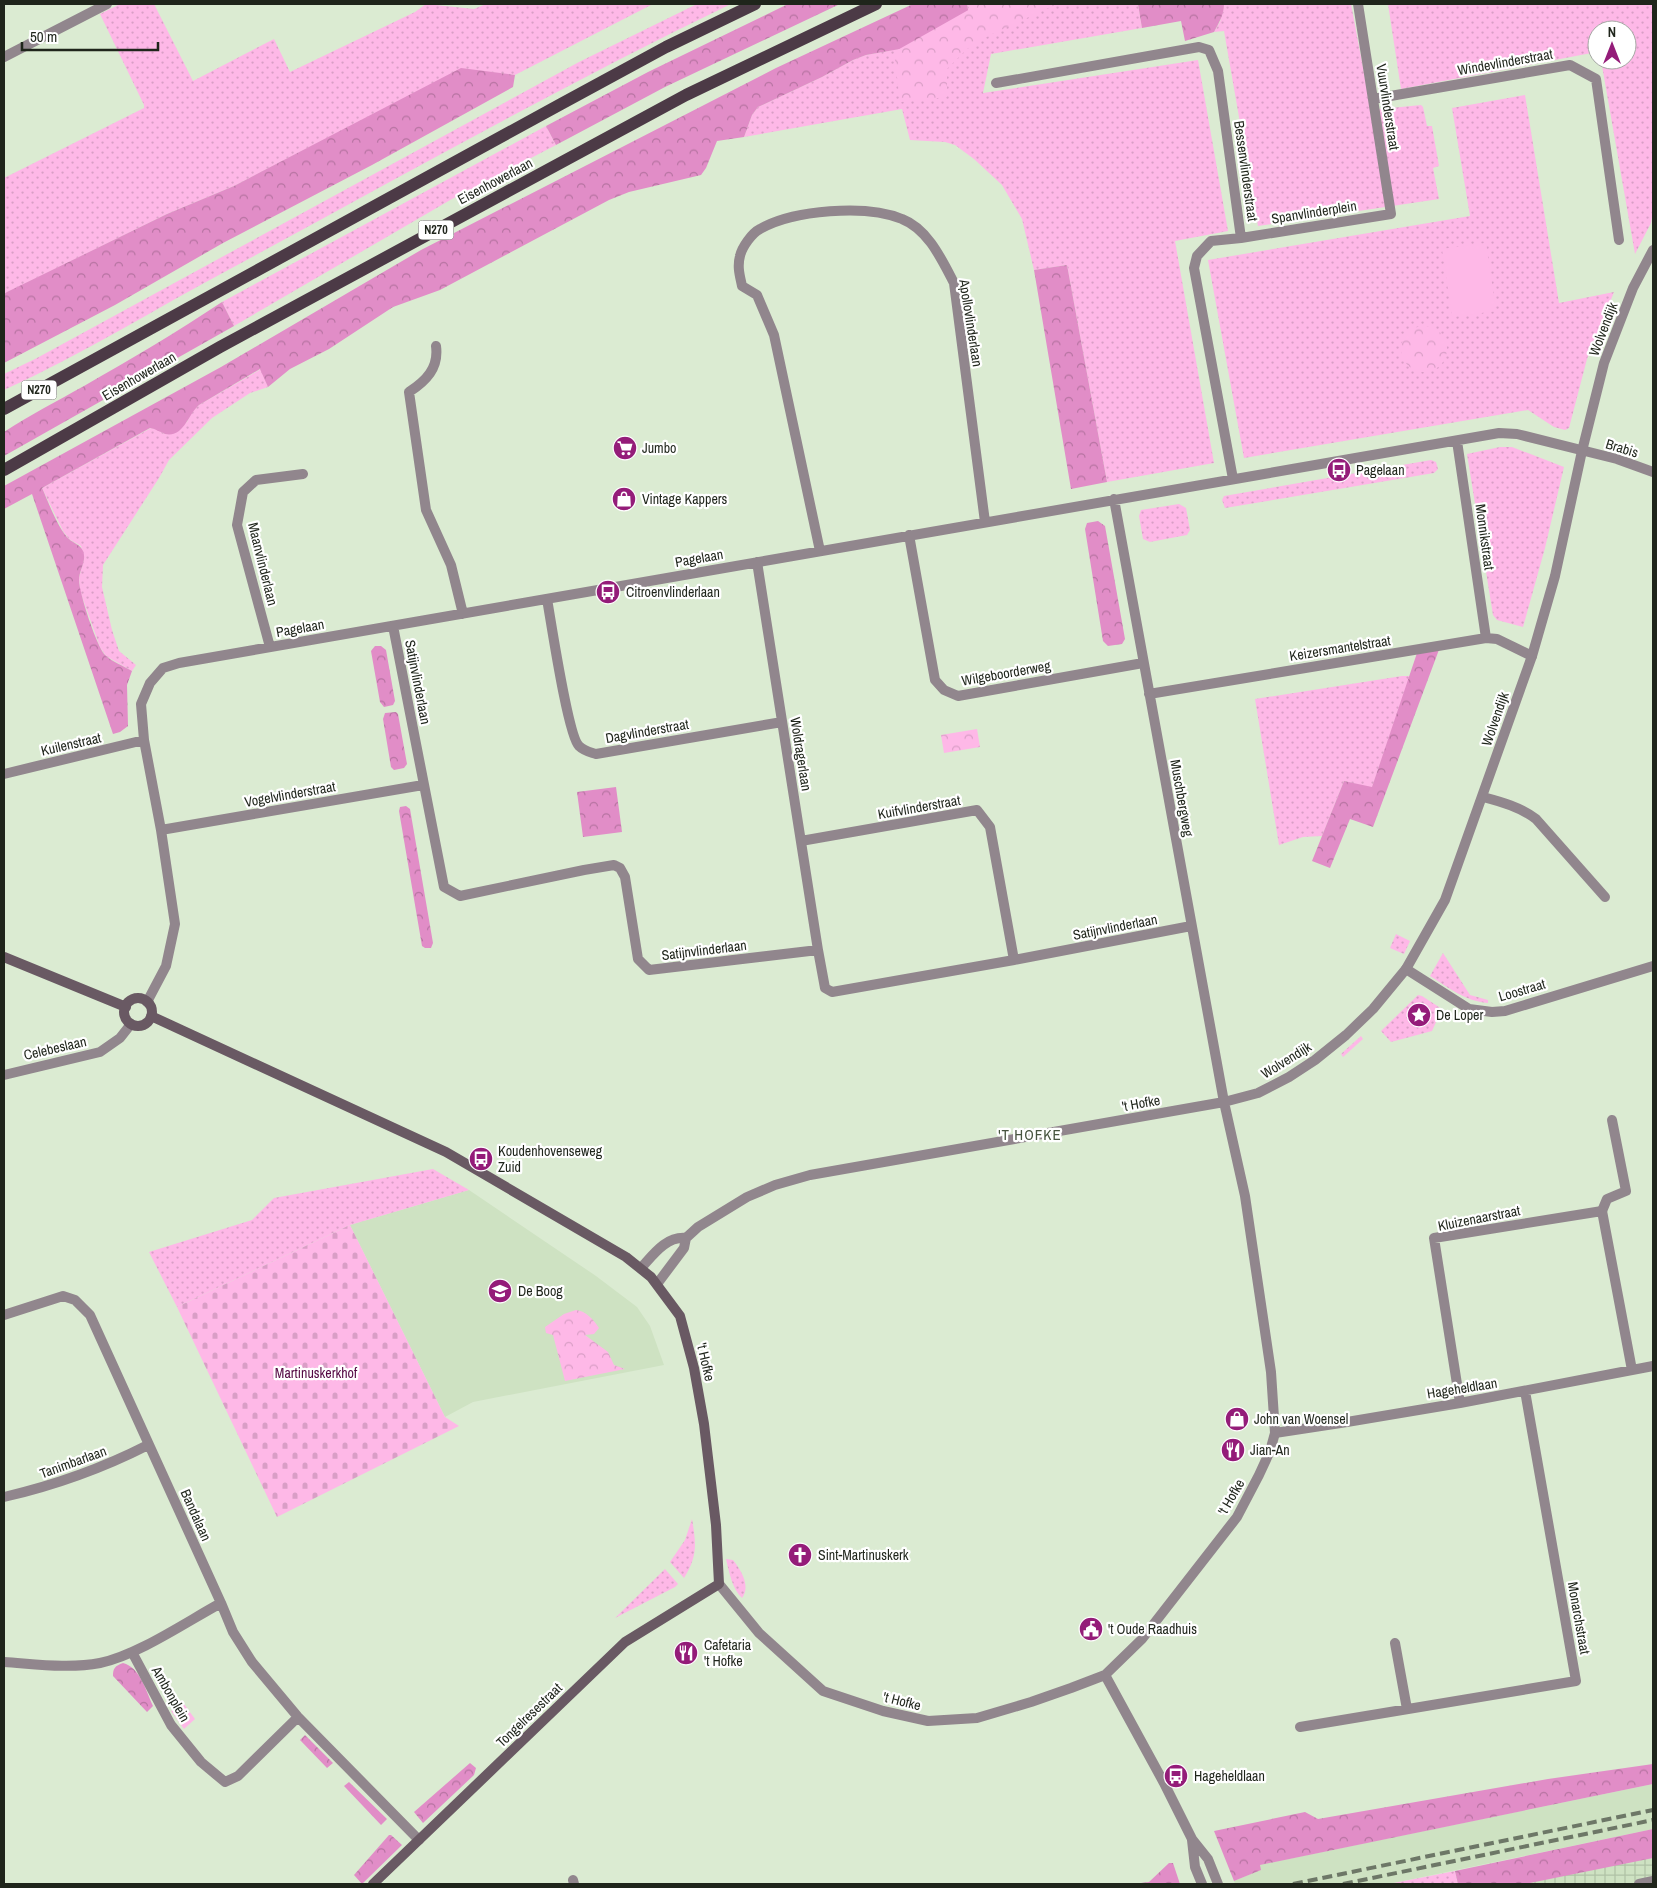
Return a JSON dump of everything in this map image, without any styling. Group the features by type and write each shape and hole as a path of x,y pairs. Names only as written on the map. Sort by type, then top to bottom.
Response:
{"main road":[{"name":"N270","path":"4,409 666,47 754,4"},
{"name":"Eisenhowerlaan","path":"4,470 229,343 686,95 876,4"},
{"path":"4,957 126,1007"},
{"path":"137,998 147,1002 152,1010 152,1016 148,1022 141,1026 131,1024 125,1016 126,1007 130,1001 137,998"},
{"path":"152,1016 446,1152 599,1240 641,1268"},
{"name":"'t Hofke","path":"641,1268 657,1284 680,1316 694,1368 704,1424 716,1524 719,1584"},
{"name":"Tongelresestraat","path":"373,1884 624,1642 719,1584"}],"street":[{"path":"4,57 107,4"},
{"name":"Vuurvlinderstraat","path":"1358,4 1391,214"},
{"name":"Bessenvlinderstraat","path":"996,83 1199,47 1209,50 1218,72 1241,238 1211,241 1197,256 1194,268 1233,479"},
{"name":"Windevlinderstraat","path":"1374,99 1570,66 1596,79 1619,240"},
{"name":"Apollovlinderlaan","path":"820,551 774,335 757,295 742,286 738,269 740,254 758,230 781,220 813,213 848,210 876,213 902,219 918,229 937,250 954,283 985,522"},
{"name":"Spanvlinderplein","path":"1241,238 1391,214"},
{"name":"Wolvendijk","path":"1224,1102 1258,1093 1289,1078 1346,1035 1373,1010 1406,969 1445,900 1532,656 1555,576 1582,451 1604,363 1633,288 1653,250"},
{"path":"436,346 437,354 431,374 422,384 409,392 426,510 451,565 463,614"},
{"name":"Pagelaan","path":"147,1002 166,966 175,924 162,830 144,740 141,704 150,683 163,668 179,663 1499,433 1518,434 1582,451"},
{"name":"Monnikstraat","path":"1457,440 1486,638"},
{"name":"Brabis","path":"1582,451 1617,459 1653,472"},
{"name":"Maanvlinderlaan","path":"270,647 237,525 243,492 256,480 303,474"},
{"name":"Muschbergweg","path":"1114,500 1224,1102"},
{"name":"Wilgeboorderweg","path":"909,536 935,680 944,690 958,696 1143,662"},
{"name":"Woldragerlaan","path":"757,562 818,950"},
{"name":"Dagvlinderstraat","path":"547,599 570,722 577,745 585,750 596,754 782,722"},
{"name":"Satijnvlinderlaan","path":"393,626 444,887 460,896 614,865 620,868 626,877 638,959 648,970 818,950 825,988 832,992 1191,926"},
{"name":"Keizersmantelstraat","path":"1149,694 1486,638 1497,639 1532,656"},
{"name":"Kuilenstraat","path":"4,774 144,740"},
{"name":"Vogelvlinderstraat","path":"162,830 423,785"},
{"path":"1483,797 1526,811 1536,819 1605,897"},
{"name":"Kuifvlinderstraat","path":"801,841 977,810 990,827 1014,960"},
{"name":"Loostraat","path":"1406,969 1469,1009 1492,1012 1505,1011 1653,966"},
{"name":"Celebeslaan","path":"4,1075 100,1052 120,1038 131,1024"},
{"name":"'t Hofke","path":"657,1284 684,1248 686,1238 698,1227 747,1197 775,1185 810,1176 1224,1102 1245,1196 1271,1372 1275,1433 1270,1451 1237,1517 1142,1639 1105,1674 1031,1702 977,1718 928,1722 883,1711 823,1691 759,1633 719,1584"},
{"path":"1612,1120 1626,1191 1608,1199 1602,1211 1632,1370"},
{"name":"Kluizenaarstraat","path":"1460,1403 1434,1238 1602,1211"},
{"name":"'t Hofke","path":"641,1268 656,1251 668,1242 677,1237 686,1238"},
{"name":"Bandalaan","path":"4,1315 63,1296 75,1300 90,1315 221,1603"},
{"name":"Hageheldlaan","path":"1275,1433 1525,1392 1653,1366"},
{"name":"Monarchstraat","path":"1300,1727 1576,1681 1525,1392"},
{"name":"Tanimbarlaan","path":"4,1497 46,1487 112,1463 148,1445"},
{"path":"4,1662 71,1666 101,1663 132,1652 221,1603 234,1632 252,1662 298,1717 419,1840"},
{"path":"1395,1643 1407,1709"},
{"name":"Ambonplein","path":"132,1652 171,1725 201,1762 225,1782 238,1776 298,1717"},
{"path":"1105,1674 1192,1839 1208,1859 1218,1884"},
{"path":"1192,1839 1195,1867 1202,1884"},
{"path":"1639,1884 1653,1881"}],"shaded area":[{"name":"De Boog","path":"469,1190 596,1276 637,1307 650,1326 664,1365 473,1402 445,1417 350,1225"},
{"path":"1653,1784 1653,1829 1389,1884 1235,1884 1234,1881 1260,1870 1259,1865"},
{"path":"1653,1835 1653,1884 1439,1884"}],"green space":[{"path":"120,4 154,4 193,81 274,39 290,72 415,12 426,4 474,9 486,4 653,4 515,75 461,69 234,186 167,214 4,294 4,178 144,108 100,14"},
{"path":"697,4 731,4 604,67 202,284 90,347 4,390 4,374 37,358 579,62"},
{"path":"788,4 840,4 665,87 556,145 546,126 648,72"},
{"path":"913,4 967,4 973,36 866,55 853,60 758,107 752,115 744,137 717,141 706,168 701,175 629,192 609,200 440,290 393,307 329,349 290,369 268,387 260,369 199,405 177,432 165,434 150,428 42,488 61,529 83,551 84,558 79,576 80,587 98,642 105,655 132,671 127,685 128,726 120,732 113,734 32,494 4,509 4,486 221,367 421,250 776,68"},
{"path":"967,4 1138,4 1142,28 991,54 983,93 1198,60 1228,231 1175,241 1214,463 1107,482 1067,265 1034,270 1022,219 1002,185 974,159 955,145 945,142 910,140 902,109 744,137 752,115 758,107 853,60 866,55 973,35"},
{"path":"979,4 1057,4 990,35 967,49 947,69 947,97 900,102 894,52"},
{"path":"1138,4 1224,4 1224,8 1214,32 1185,41 1181,21 1142,28"},
{"path":"1224,4 1351,4 1371,110 1421,105 1423,107 1427,126 1432,126 1439,166 1433,168 1439,199 1258,226 1224,31 1214,32 1220,22"},
{"path":"1388,4 1653,4 1653,211 1651,223 1635,254 1603,70 1637,70 1637,20 1587,20 1587,54 1401,89"},
{"path":"461,68 515,75 513,87 372,165 223,243 115,305 4,363 4,294 7,292 167,214 234,186"},
{"path":"1525,95 1559,303 1614,292 1587,359 1569,428 1565,430 1554,427 1528,410 1244,458 1208,260 1470,216 1452,108"},
{"path":"546,126 556,145 452,199 234,326 222,302"},
{"path":"1486,243 1496,311 1452,317 1442,249"},
{"path":"1067,265 1107,482 1071,489 1034,270"},
{"path":"222,302 234,326 4,456 4,432"},
{"path":"1419,326 1429,326 1441,332 1446,340 1446,358 1441,366 1433,371 1419,372 1411,369 1404,362 1401,354 1401,344 1404,336 1411,329"},
{"path":"261,369 268,387 250,393 212,418 169,460 103,565 102,587 112,630 119,651 136,665 132,671 106,656 100,647 80,591 79,578 84,559 81,546 69,539 63,531 42,488 151,428 165,434 187,422 192,411 199,405"},
{"path":"1500,447 1512,447 1564,467 1545,548 1523,627 1497,620 1493,615 1467,454"},
{"path":"1431,460 1436,462 1438,469 1434,473 1225,508 1222,500 1224,496"},
{"path":"1179,504 1186,508 1190,530 1187,535 1150,542 1143,539 1139,516 1141,510"},
{"path":"1098,521 1105,526 1125,639 1122,644 1108,646 1103,641 1085,529 1087,523"},
{"path":"375,646 381,646 386,650 395,701 393,705 384,707 380,702 371,651"},
{"path":"1440,647 1373,827 1350,819 1330,868 1312,861 1344,781 1372,787 1418,650"},
{"path":"1410,676 1372,788 1344,781 1322,836 1303,837 1279,845 1255,699"},
{"path":"396,712 398,714 407,764 404,768 394,770 391,767 383,719 385,713"},
{"path":"977,729 980,747 944,753 941,735"},
{"path":"616,787 622,832 583,837 577,792"},
{"path":"406,806 410,809 433,943 431,948 422,946 399,811 400,807"},
{"path":"1396,934 1410,941 1404,954 1390,948"},
{"path":"1443,953 1470,995 1488,1000 1488,1003 1465,997 1430,976"},
{"path":"1418,995 1442,1009 1432,1031 1391,1042 1381,1031"},
{"path":"1361,1036 1363,1039 1343,1057 1341,1054"},
{"path":"433,1169 469,1190 350,1225 177,1307 149,1252 252,1220 274,1198"},
{"name":"Martinuskerkhof","path":"350,1225 445,1417 459,1426 277,1517 177,1307"},
{"path":"576,1310 589,1316 599,1328 594,1334 585,1335 608,1352 614,1365 625,1369 565,1381 553,1335 546,1333 545,1327 564,1314"},
{"path":"692,1519 695,1549 692,1563 684,1578 670,1562 685,1540"},
{"path":"726,1559 733,1560 744,1578 746,1588 742,1598 733,1585"},
{"path":"665,1569 678,1584 675,1587 615,1618"},
{"path":"123,1663 134,1669 142,1680 153,1706 147,1712 113,1676 115,1668"},
{"path":"184,1704 195,1719 184,1729 171,1711"},
{"path":"305,1735 333,1763 327,1768 300,1740"},
{"path":"470,1763 476,1768 474,1775 423,1823 414,1812"},
{"path":"1653,1764 1653,1784 1260,1865 1261,1870 1234,1881 1214,1831 1305,1812 1318,1819 1548,1779"},
{"path":"349,1782 387,1819 381,1825 344,1786"},
{"path":"1653,1829 1653,1858 1525,1884 1458,1884 1455,1871"},
{"path":"389,1835 402,1845 362,1884 354,1875"},
{"path":"1169,1863 1173,1863 1180,1884 1133,1884 1149,1882"},
{"path":"1455,1871 1458,1884 1389,1884"}],"railway":[{"path":"1293,1884 1653,1810"},
{"path":"1343,1884 1653,1820"}],"place":[{"name":"Jumbo","path":"625,448"},
{"name":"Pagelaan","path":"1339,470"},
{"name":"Vintage Kappers","path":"624,499"},
{"name":"Citroenvlinderlaan","path":"608,592"},
{"name":"De Loper","path":"1419,1015"},
{"name":"Koudenhovenseweg Zuid","path":"481,1159"},
{"name":"De Boog","path":"500,1291"},
{"name":"John van Woensel","path":"1237,1419"},
{"name":"Jian-An","path":"1233,1450"},
{"name":"Sint-Martinuskerk","path":"800,1555"},
{"name":"'t Oude Raadhuis","path":"1091,1629"},
{"name":"Cafetaria 't Hofke","path":"686,1653"},
{"name":"Hageheldlaan","path":"1176,1776"}],"district":[{"name":"'T HOFKE","path":"1030,1135"}]}
